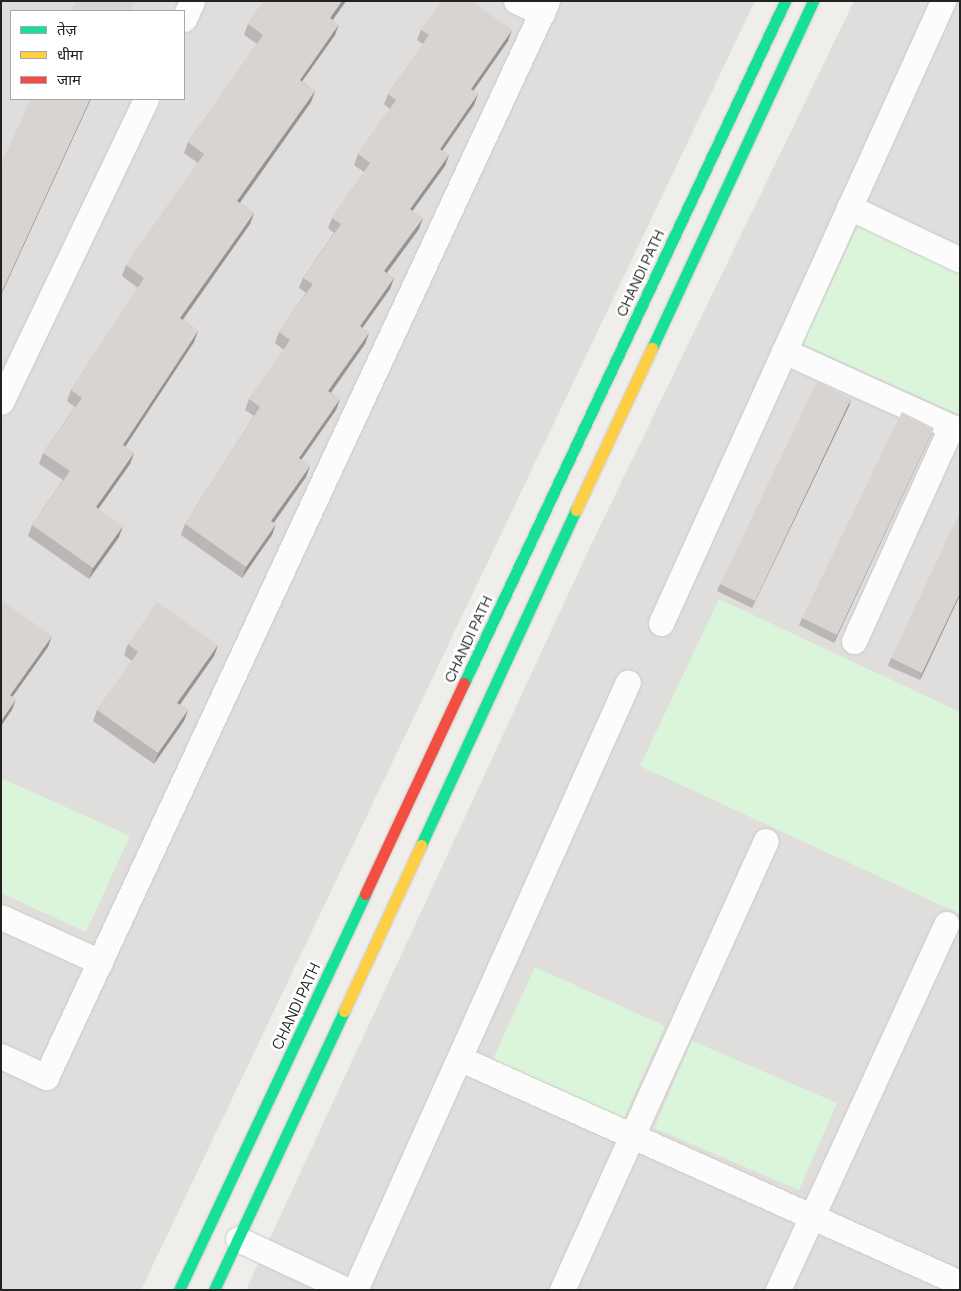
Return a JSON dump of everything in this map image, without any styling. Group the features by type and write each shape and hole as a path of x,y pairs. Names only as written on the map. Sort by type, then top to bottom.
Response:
{"main road":[{"name":"CHANDI PATH","path":"179,1289 784,1"},
{"path":"214,1290 814,1"}],"street":[{"path":"185,16 192,1"},
{"path":"1,1056 46,1077 545,7 516,1"},
{"path":"661,623 943,1"},
{"path":"1,402 8,372 145,100"},
{"path":"849,207 960,260"},
{"path":"784,351 956,429 854,641"},
{"path":"355,1290 628,682"},
{"path":"562,1290 766,840"},
{"path":"1,917 100,962"},
{"path":"778,1290 946,924"},
{"path":"460,1059 960,1283"},
{"path":"238,1239 347,1290"}],"shaded area":[{"path":"1,1 755,1 141,1290 1,1290"},
{"path":"854,1 960,1 960,1290 246,1290 590,547"}],"green space":[{"path":"858,226 960,272 960,415 803,344"},
{"path":"719,599 960,712 960,914 640,766"},
{"path":"1,778 130,836 86,932 1,893"},
{"path":"535,967 665,1026 623,1120 492,1061"},
{"path":"692,1041 837,1103 799,1190 654,1128"}],"building":[{"path":"76,1 134,1 130,10 72,10"},
{"path":"264,1 342,1 330,18 339,24 300,80 315,91 237,201 254,213 180,318 198,331 123,445 134,453 96,507 123,526 93,568 32,525 70,471 43,453 82,398 71,390 144,278 126,265 204,154 188,142 263,35 248,24"},
{"path":"442,1 471,1 512,30 471,89 478,94 440,149 449,155 410,209 423,218 384,271 394,278 360,326 369,333 328,391 340,399 299,458 310,466 271,521 276,524 246,567 185,524 260,407 249,399 290,340 279,332 313,284 303,278 341,224 332,218 370,163 358,154 396,100 388,94 429,35 421,30"},
{"path":"31,100 90,100 1,293 1,164"},
{"path":"817,382 851,399 755,601 720,584"},
{"path":"902,412 934,428 837,635 802,618"},
{"path":"960,512 960,593 922,673 891,658"},
{"path":"1,600 52,636 10,695 16,699 1,721"},
{"path":"157,602 218,645 177,703 188,710 158,753 97,710 138,652 128,644"}],"traffic: fast":[{"path":"464,683 785,1"},
{"path":"652,348 813,1"},
{"path":"421,845 576,510"},
{"path":"179,1290 365,894"},
{"path":"214,1290 344,1011"}],"traffic: slow":[{"path":"576,510 652,348"},
{"path":"344,1011 421,845"}],"traffic: jam":[{"path":"365,894 464,683"}]}
